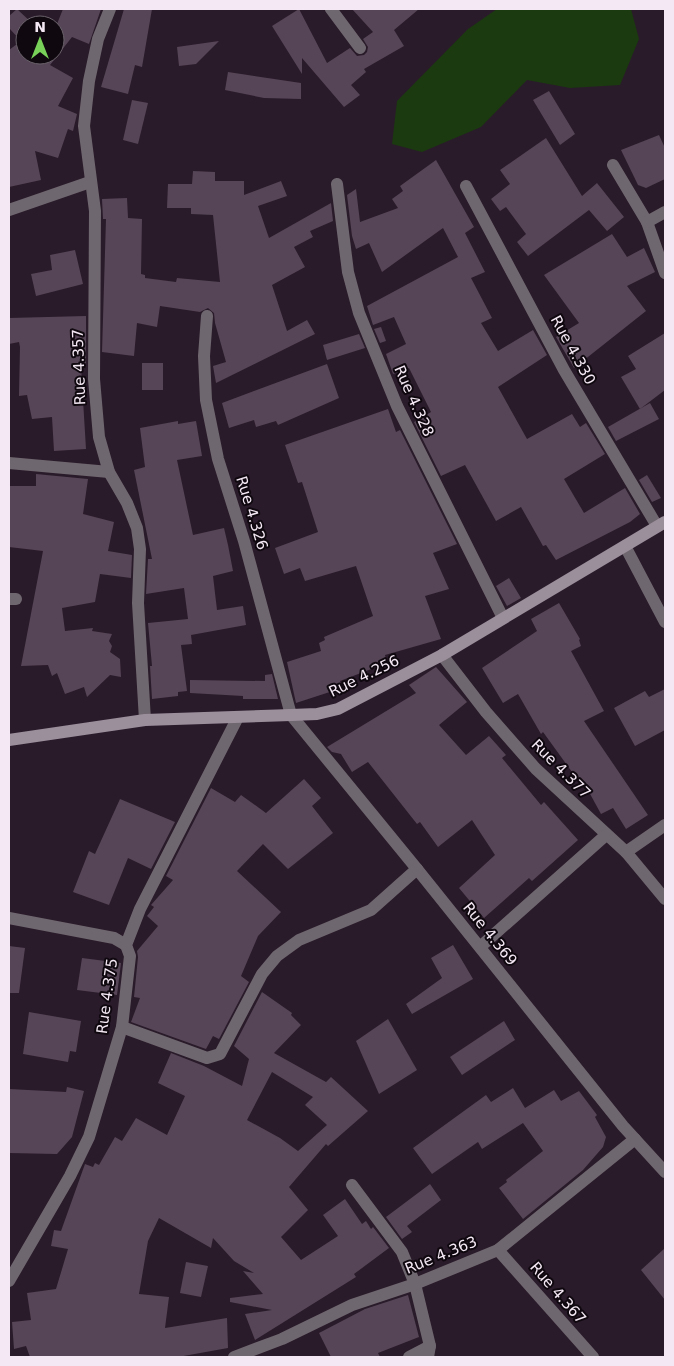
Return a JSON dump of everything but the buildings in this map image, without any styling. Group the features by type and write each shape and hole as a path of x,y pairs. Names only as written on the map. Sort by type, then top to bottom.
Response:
{"street":[{"name":"Rue 4.357","path":"110,9 98,39 89,81 84,126 95,211 94,379 99,436 109,472 127,502 137,528 140,549 138,603 145,720"},
{"path":"331,9 360,48"},
{"path":"613,165 647,222 665,272"},
{"path":"9,210 90,182"},
{"name":"Rue 4.328","path":"337,184 348,272 359,313 397,406 503,618"},
{"name":"Rue 4.330","path":"466,186 564,370 661,524"},
{"path":"647,222 665,212"},
{"name":"Rue 4.326","path":"207,316 204,356 206,400 218,459 244,541 291,715"},
{"path":"9,463 109,472"},
{"name":"Rue 4.256","path":"9,740 145,720 317,714 338,709 442,655 661,524"},
{"path":"625,546 665,622"},
{"name":"Rue 4.377","path":"442,655 486,712 536,769 626,852 665,899"},
{"name":"Rue 4.369","path":"291,715 418,869 635,1139 665,1172"},
{"name":"Rue 4.375","path":"9,1281 70,1176 89,1137 122,1028 130,956 126,945 140,909 238,717"},
{"path":"626,852 665,825"},
{"path":"480,947 606,835"},
{"path":"122,1028 207,1058 215,1057 220,1054 262,974 277,956 299,940 371,910 418,869"},
{"path":"9,918 114,938 126,945"},
{"name":"Rue 4.363","path":"234,1357 282,1339 352,1305 415,1284 498,1250 635,1139"},
{"path":"352,1185 402,1252 415,1284 429,1352 409,1357"},
{"name":"Rue 4.367","path":"498,1250 593,1357"}],"green space":[{"path":"497,9 631,9 639,39 620,85 570,88 527,80 481,127 422,152 392,144 397,101 468,29"}]}
